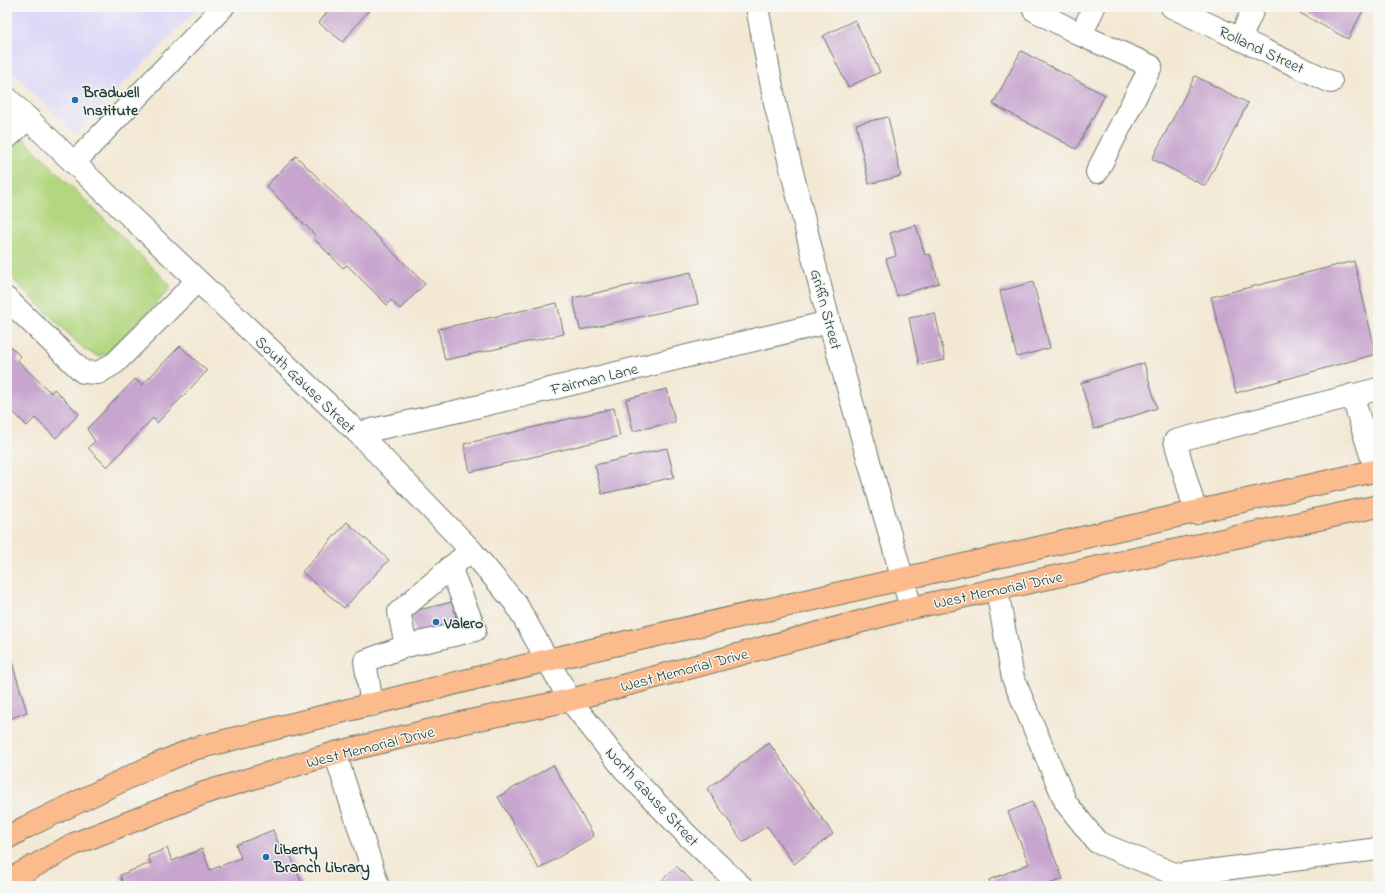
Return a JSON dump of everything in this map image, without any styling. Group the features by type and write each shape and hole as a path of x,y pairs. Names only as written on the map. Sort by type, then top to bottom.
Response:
{"main road":[{"name":"West Memorial Drive","path":"7,838 26,827 146,769 193,749 548,660 1377,471"},
{"name":"West Memorial Drive","path":"7,881 74,844 204,793 335,753 465,722 570,700 911,608 1378,506"}],"street":[{"path":"74,163 223,7"},
{"name":"Griffin Street","path":"756,7 775,103 829,322 911,608"},
{"path":"1081,35 1094,7"},
{"name":"Rolland Street","path":"1172,7 1331,82"},
{"path":"1240,39 1254,7"},
{"path":"1034,10 1081,35 1151,66 1097,172"},
{"name":"South Gause Street","path":"7,98 197,281 358,433 471,550 516,604 570,700"},
{"path":"7,138 28,118"},
{"path":"7,299 83,372 98,373 115,363 197,281"},
{"name":"Fairman Lane","path":"358,433 463,410 829,322"},
{"path":"1196,513 1175,441 1378,389"},
{"path":"1352,395 1377,471"},
{"path":"406,646 400,612 471,550"},
{"path":"372,705 365,661 406,646 474,630 450,567"},
{"path":"997,590 1013,678 1066,803 1097,842 1177,874 1378,849"},
{"name":"North Gause Street","path":"570,700 624,769 687,835 741,886"},
{"path":"335,753 378,886"}],"shaded area":[{"name":"Bradwell Institute","path":"7,7 199,7 75,134 7,67"}],"green space":[{"path":"23,138 172,287 106,354 97,356 84,349 7,273 7,154"}],"building":[{"path":"326,7 371,7 343,42 319,23 328,11 325,9"},
{"path":"1298,7 1365,7 1348,39 1296,11"},
{"path":"855,20 880,72 848,87 823,36"},
{"path":"1021,51 1105,95 1076,149 993,104"},
{"path":"1195,76 1248,103 1205,186 1152,159"},
{"path":"888,117 901,176 869,184 856,124"},
{"path":"296,156 425,284 400,309 391,300 387,305 347,265 343,268 314,239 316,236 266,186"},
{"path":"916,225 925,255 930,254 939,283 897,296 886,259 896,256 890,233"},
{"path":"1354,261 1376,354 1236,393 1211,297"},
{"path":"691,272 698,304 580,330 573,298"},
{"path":"1033,282 1050,348 1017,357 1000,291"},
{"path":"557,303 564,334 445,360 438,329"},
{"path":"935,313 945,360 919,365 909,318"},
{"path":"7,343 20,356 17,360 51,393 54,389 79,414 56,438 35,418 27,426 7,406"},
{"path":"180,346 207,371 157,423 153,418 107,467 88,448 95,441 87,429 135,379 142,385"},
{"path":"1144,363 1157,408 1094,429 1081,383"},
{"path":"667,389 675,422 633,431 626,399"},
{"path":"614,408 620,436 470,472 464,444"},
{"path":"667,448 674,477 602,494 595,465"},
{"path":"347,522 389,560 344,608 302,572"},
{"path":"452,602 459,629 416,639 410,612"},
{"path":"7,646 27,712 7,720"},
{"path":"769,743 833,834 794,864 767,826 743,842 707,789"},
{"path":"553,765 594,836 539,869 498,797"},
{"path":"1032,802 1063,879 1044,886 991,886 989,880 1029,864 1008,812"},
{"name":"Liberty Branch Library","path":"273,830 283,856 290,854 303,886 124,886 120,875 151,863 148,856 167,848 172,861 202,849 210,870 241,858 236,845"},
{"path":"676,866 697,886 657,886"}],"place":[{"name":"Bradwell Institute","path":"75,100"},
{"name":"Valero","path":"436,622"},
{"name":"Liberty Branch Library","path":"266,857"}]}
